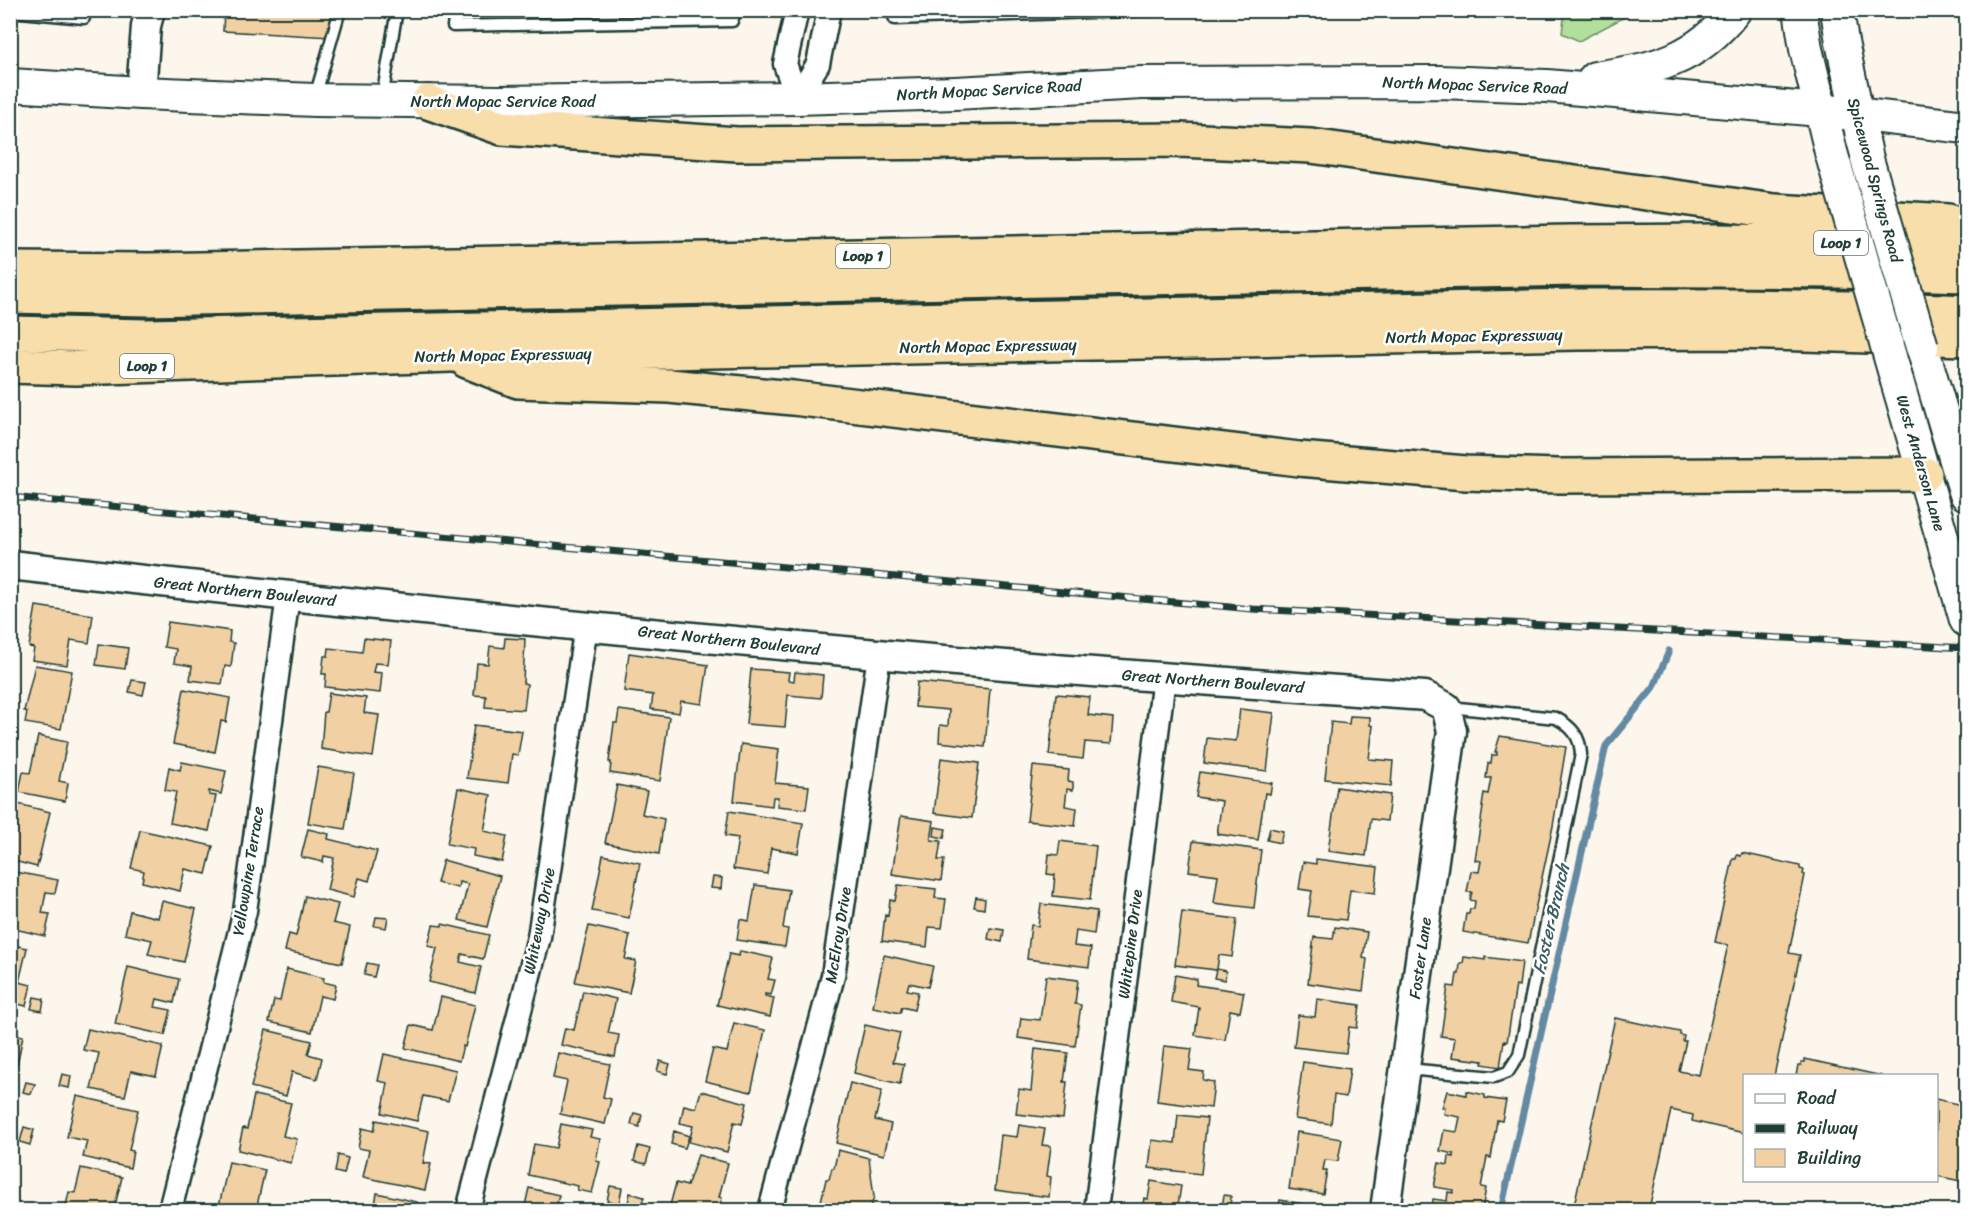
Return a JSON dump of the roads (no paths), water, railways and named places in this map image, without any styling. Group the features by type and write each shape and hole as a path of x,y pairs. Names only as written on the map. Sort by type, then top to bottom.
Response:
{"highway":[{"path":"428,102 502,128 737,144 1180,140 1311,146 1775,211 1948,221 1966,228"},
{"name":"Loop 1","path":"10,269 149,270 1581,242 1966,244"},
{"path":"10,296 158,299 1573,269 1838,270 1966,275"},
{"path":"10,333 159,336 1587,306 1751,305 1966,312"},
{"name":"North Mopac Expressway","path":"10,366 76,368 451,355 1590,333 1749,333 1966,339"},
{"path":"451,355 518,381 669,386 770,395 1299,459 1454,472 1558,476 1925,474"}],"main road":[{"path":"1547,86 1636,72 1666,64 1697,48 1735,10"},
{"name":"Spicewood Springs Road","path":"1800,10 1820,110 1874,307"},
{"name":"Spicewood Springs Road","path":"1837,10 1867,159 1922,347"},
{"name":"North Mopac Service Road","path":"10,85 141,93 428,102 797,98 955,93 1142,83 1438,82 1547,86 1820,110 1966,126"},
{"name":"West Anderson Lane","path":"1874,307 1925,474 1966,620"},
{"name":"West Anderson Lane","path":"1922,347 1965,482"},
{"path":"1925,474 1965,482"}],"street":[{"path":"141,93 146,26 150,10"},
{"path":"797,10 785,64 797,98"},
{"path":"797,98 818,64 829,10"},
{"name":"Great Northern Boulevard","path":"10,566 879,655 1425,696 1446,707"},
{"name":"Yellowpine Terrace","path":"170,1210 245,911 288,596"},
{"name":"Whiteway Drive","path":"468,1210 539,937 586,626"},
{"name":"McElroy Drive","path":"770,1210 833,976 879,655"},
{"name":"Whitepine Drive","path":"1096,1210 1164,678"},
{"name":"Foster Lane","path":"1384,1210 1452,731 1446,707"}],"lane":[{"path":"10,10 84,18 86,10"},
{"path":"315,100 340,10"},
{"path":"381,101 397,10"},
{"path":"456,10 453,26 732,21 736,10"},
{"path":"651,10 675,22"},
{"path":"891,10 895,19 1151,10"},
{"path":"1390,10 1454,10"},
{"path":"1404,1069 1494,1077 1508,1072 1519,1055 1581,754 1580,743 1575,733 1567,724 1556,718 1446,707"}],"waterway":[{"name":"Foster Branch","path":"1501,1210 1606,746 1654,687 1669,651"}],"railway":[{"path":"10,497 1252,609 1966,648"}]}
